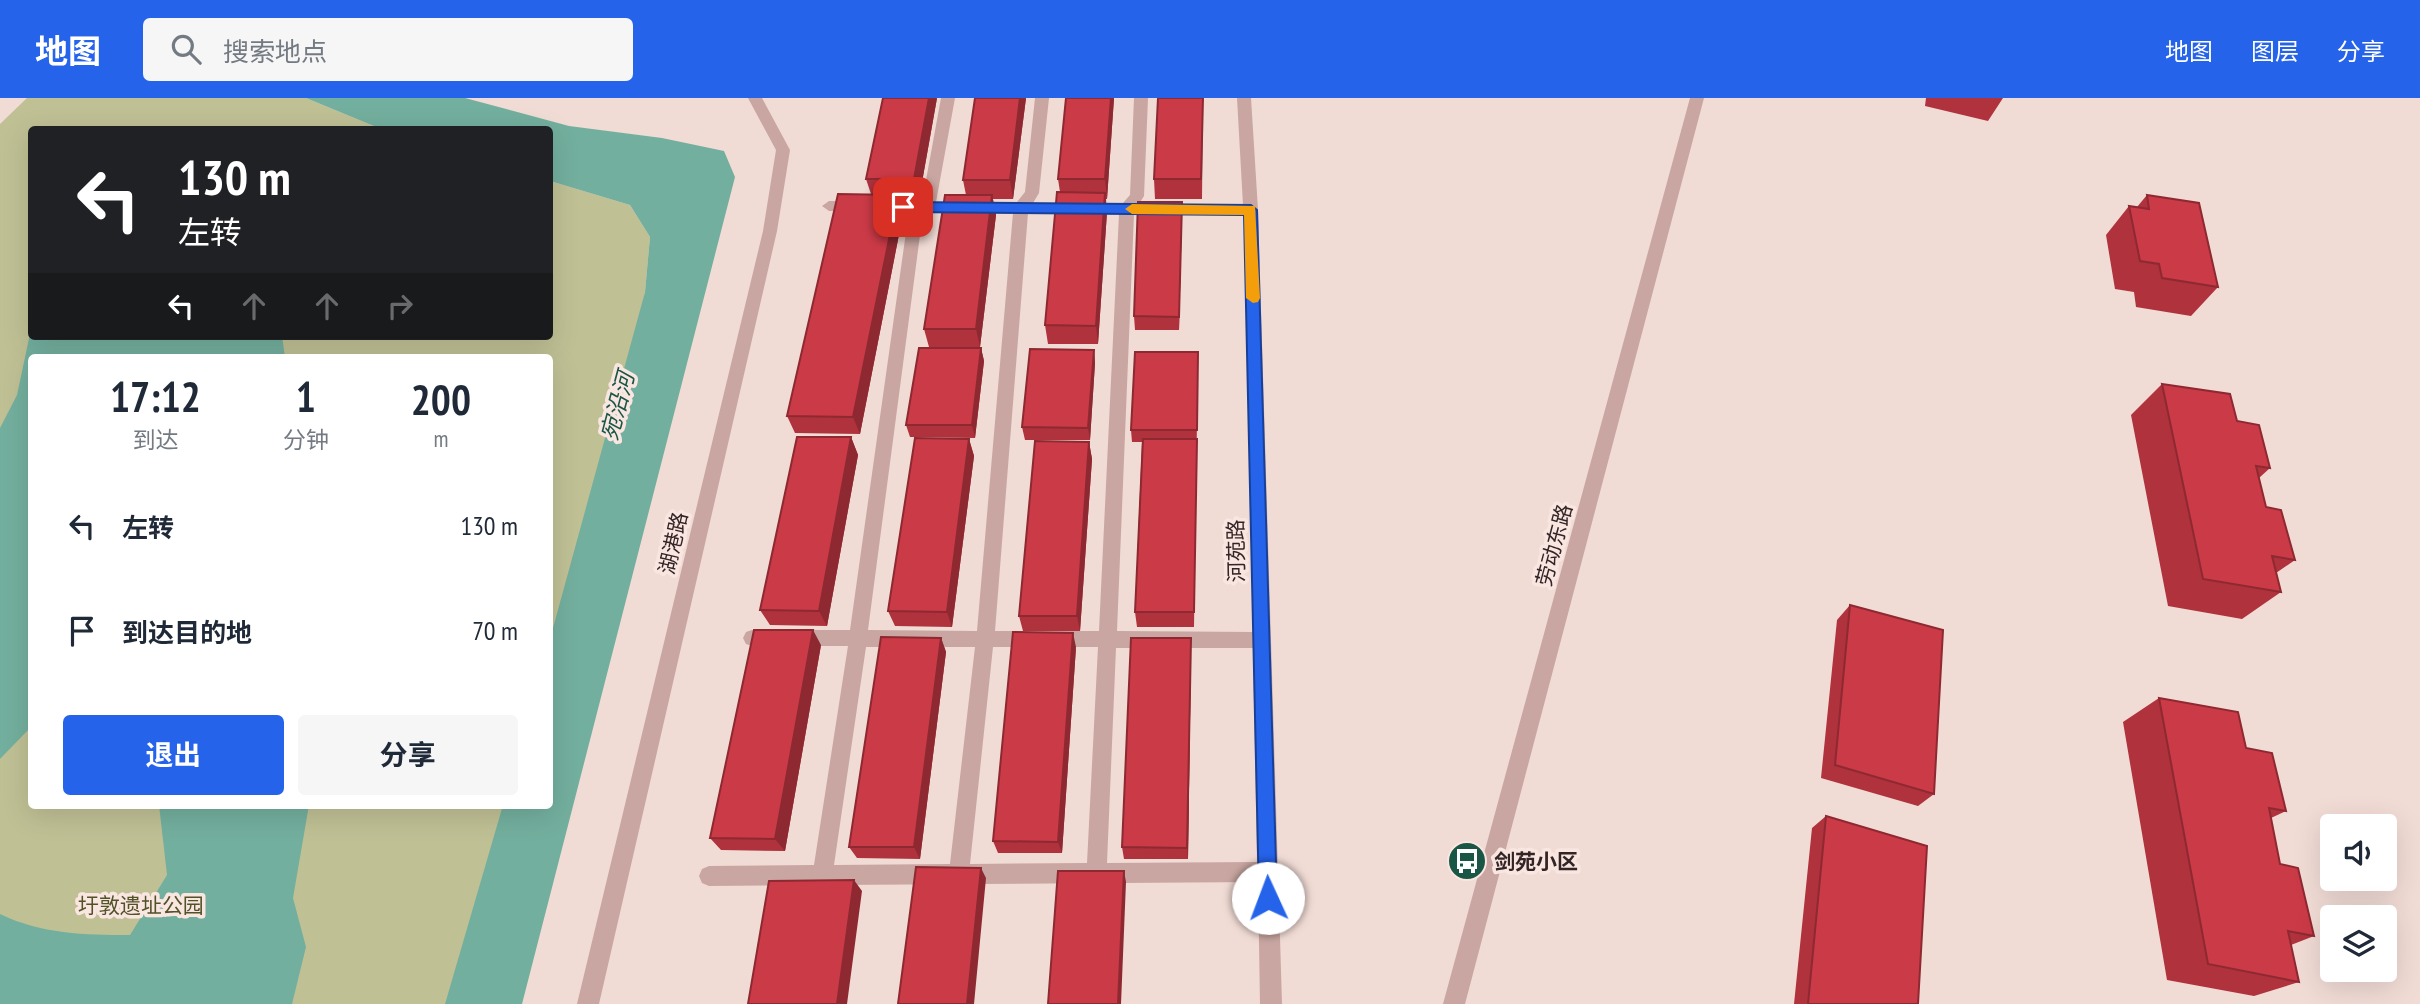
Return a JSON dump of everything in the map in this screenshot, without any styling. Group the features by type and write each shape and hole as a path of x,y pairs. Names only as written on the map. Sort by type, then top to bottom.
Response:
{"street":[{"name":"湖港路","path":"588,1004 770,231 783,150 755,98"},
{"path":"822,876 858,639 915,218 928,207 948,98"},
{"path":"959,874 985,639 1021,208 1032,192 1042,98"},
{"path":"1097,874 1127,209 1137,197 1141,98"},
{"name":"河苑路","path":"1244,98 1251,210 1271,1004"},
{"name":"劳动东路","path":"1454,1004 1697,98"},
{"path":"829,206 1251,210"},
{"path":"751,638 1261,640"},
{"path":"709,876 1267,872"}],"green space":[{"name":"圩敦遗址公园","path":"27,98 306,98 374,126 28,126 28,340 553,340 553,182 630,205 650,237 645,292 553,716 553,354 28,354 28,809 532,809 490,1004 0,1004 0,124"}],"water":[{"name":"宛沿河","path":"306,98 465,98 569,126 662,138 724,151 735,177 522,1004 445,1004 502,809 553,809 553,628 645,292 650,237 630,205 553,182 553,126 374,126"},
{"path":"29,340 283,340 285,354 28,354 28,730 0,759 0,428 17,395"},
{"path":"159,809 308,809 293,898 306,947 292,1004 0,1004 0,914 47,929 80,934 130,935 167,875"}],"building":[{"path":"883,98 929,98 914,179 866,179"},
{"path":"975,98 1020,98 1010,180 963,180"},
{"path":"1066,98 1111,98 1105,179 1058,179"},
{"path":"1158,98 1203,98 1201,179 1154,179"},
{"path":"1057,192 1105,193 1096,326 1045,325"},
{"path":"838,194 898,195 853,417 787,416"},
{"path":"945,195 992,195 976,329 924,329"},
{"path":"2147,195 2199,203 2218,287 2162,278 2159,264 2140,261 2129,206 2149,209"},
{"path":"1138,202 1182,202 1179,317 1134,316"},
{"path":"919,348 981,348 972,425 906,425"},
{"path":"1030,349 1094,350 1088,428 1022,427"},
{"path":"1135,352 1198,352 1197,430 1131,430"},
{"path":"2162,384 2230,394 2237,421 2259,425 2270,468 2256,466 2266,507 2281,510 2295,560 2272,556 2281,592 2203,579"},
{"path":"797,437 851,437 819,611 760,610"},
{"path":"915,438 969,439 947,612 888,611"},
{"path":"1143,439 1197,439 1194,612 1135,612"},
{"path":"1035,441 1089,442 1077,616 1019,616"},
{"path":"1850,605 1943,630 1934,794 1835,765"},
{"path":"754,630 813,630 775,839 710,838"},
{"path":"1013,632 1073,633 1058,842 993,841"},
{"path":"881,637 941,638 914,847 849,847"},
{"path":"1131,638 1191,638 1187,848 1122,847"},
{"path":"2159,698 2238,712 2246,748 2272,753 2286,811 2269,808 2280,864 2298,868 2314,936 2288,931 2299,982 2208,964"},
{"path":"1826,816 1927,846 1918,1004 1808,1004"},
{"path":"916,867 981,868 967,1004 898,1004"},
{"path":"1058,871 1124,871 1118,1004 1048,1004"},
{"path":"854,880 837,1004 748,1004 769,881"}],"slow traffic":[{"path":"1132,209 1251,210 1253,298"}],"place":[{"name":"剑苑小区","path":"1467,861"}],"route":[{"path":"903,207 1251,210 1268,898"}]}
